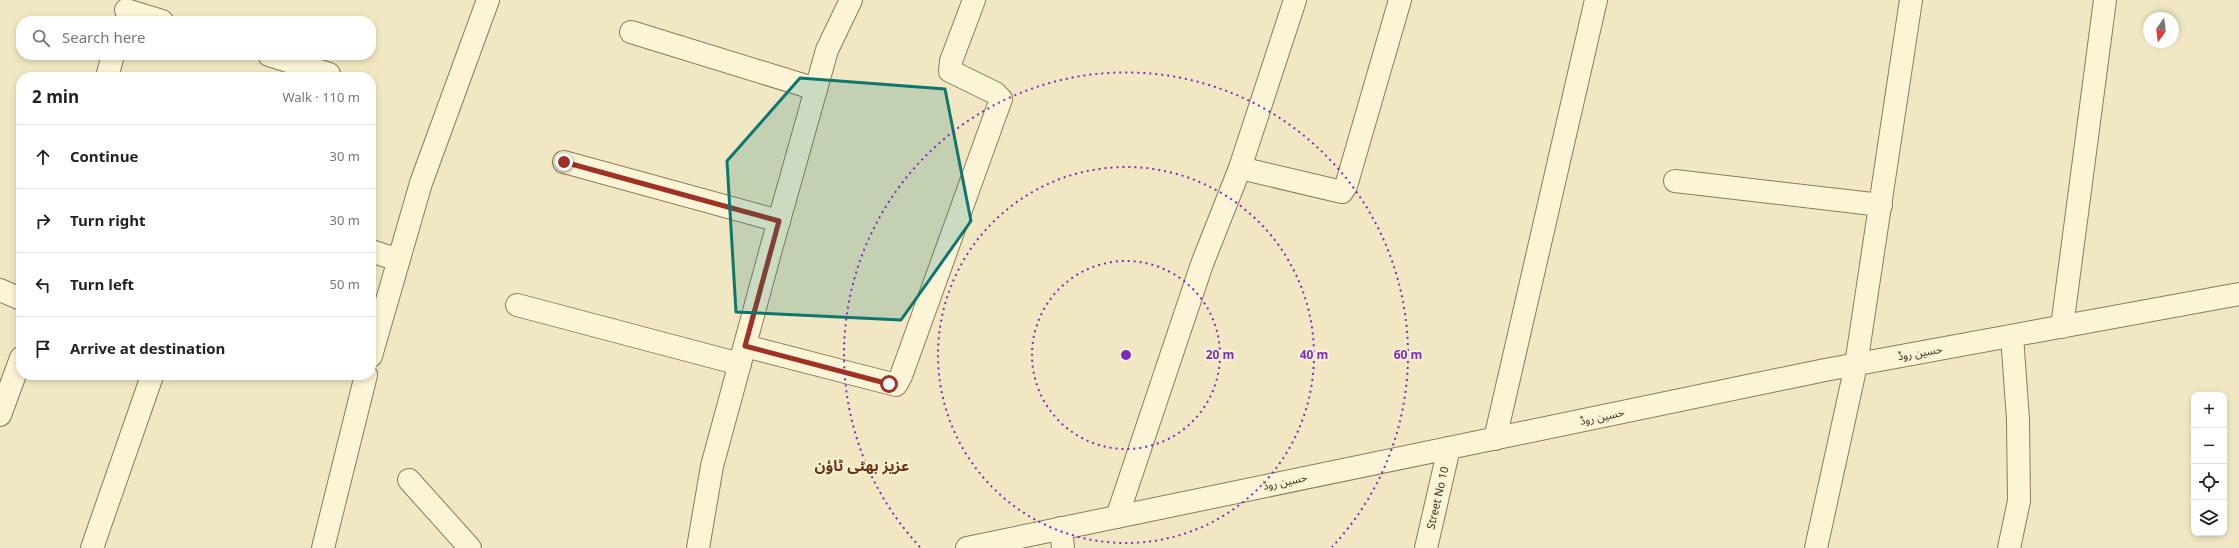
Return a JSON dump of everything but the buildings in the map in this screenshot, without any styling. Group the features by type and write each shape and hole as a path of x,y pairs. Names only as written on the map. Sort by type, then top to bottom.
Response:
{"street":[{"path":"376,338 421,184 488,0"},
{"path":"698,548 712,466 779,221 827,50 851,0"},
{"path":"517,305 742,355 896,385 901,376 1001,99 995,94 950,71 952,61 974,0"},
{"path":"1117,517 1202,264 1240,168 1295,0"},
{"path":"1240,168 1342,192 1346,186 1400,0"},
{"path":"1495,439 1596,0"},
{"path":"1816,548 1856,365 1911,0"},
{"path":"2062,327 2105,0"},
{"path":"126,10 146,16"},
{"path":"632,32 816,89"},
{"path":"108,72 112,60"},
{"path":"285,60 323,72"},
{"path":"564,162 779,221"},
{"path":"1675,181 1881,204"},
{"path":"376,253 398,260"},
{"path":"0,290 16,297"},
{"name":"حسین روڈ","path":"967,548 1062,538 1117,517 1449,448 1856,365 2239,294"},
{"path":"2009,548 2019,501 2018,419 2012,336"},
{"path":"0,415 16,372"},
{"path":"92,548 151,380"},
{"path":"323,548 365,380"},
{"name":"Street No 10","path":"1426,548 1449,448"},
{"path":"409,480 470,548"}],"highlighted area":[{"path":"800,78 945,89 971,221 901,320 736,312 727,161"}],"district":[{"name":"عزیز بھٹی ٹاؤن","path":"862,466"}],"route":[{"path":"564,162 779,221 745,346 889,384"}]}
